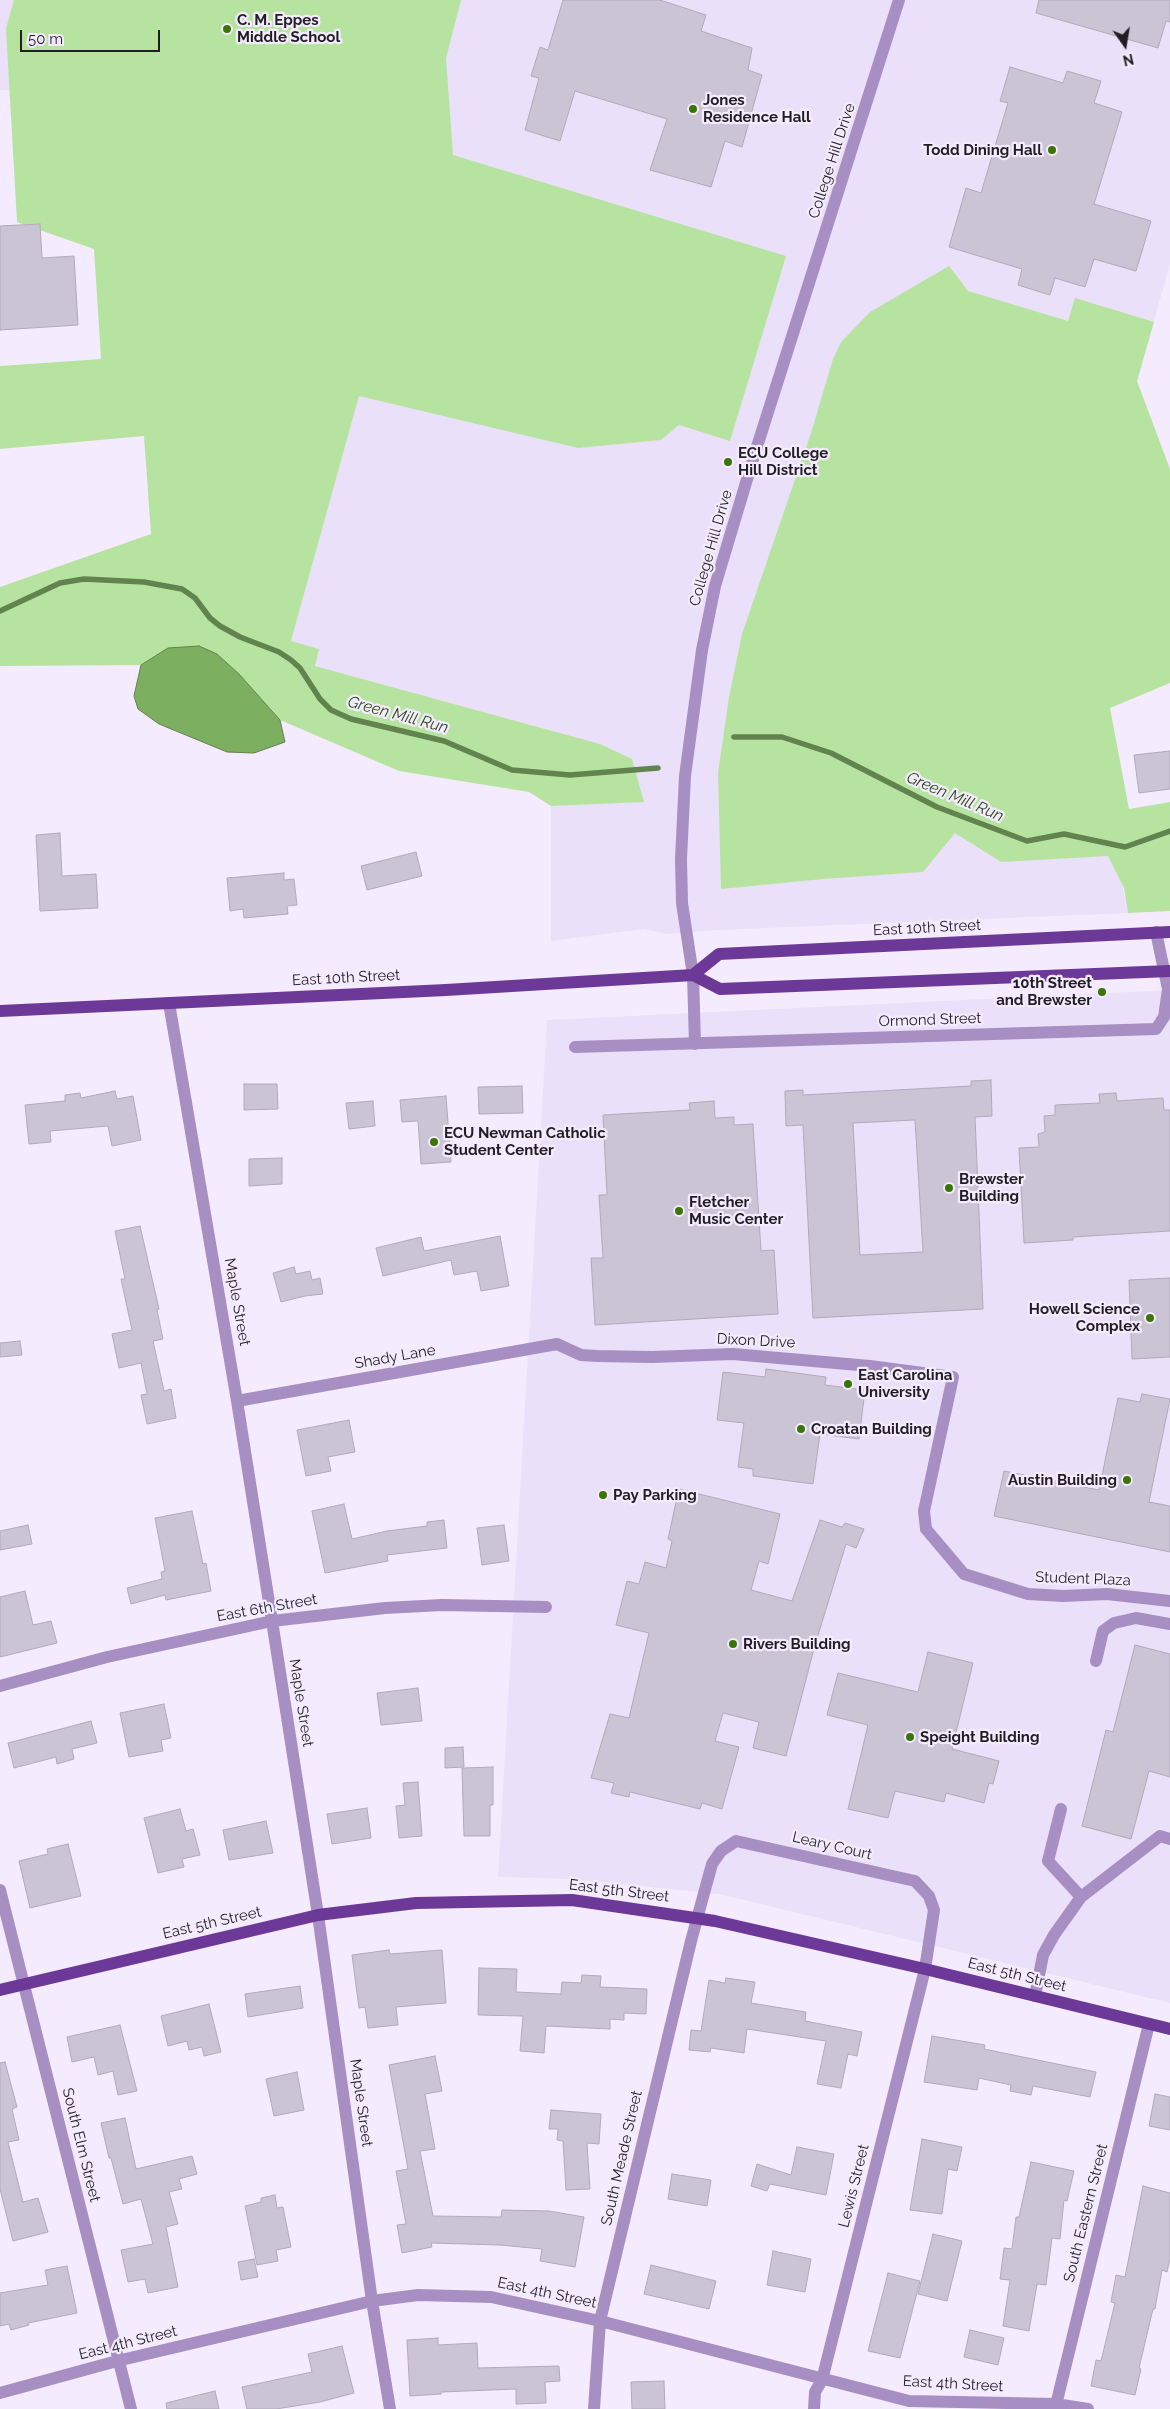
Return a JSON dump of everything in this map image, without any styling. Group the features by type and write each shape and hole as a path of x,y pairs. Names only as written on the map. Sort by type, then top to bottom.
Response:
{"main road":[{"name":"East 10th Street","path":"0,1012 693,975 719,954 1170,932"},
{"path":"693,975 720,989 1167,971"},
{"name":"East 5th Street","path":"0,1990 318,1915 416,1903 572,1900 697,1918 925,1969 1170,2029"}],"street":[{"name":"College Hill Drive","path":"693,975 682,903 681,859 684,785 693,702 715,586 899,0"},
{"name":"Ormond Street","path":"575,1047 1156,1029 1164,1017 1168,989 1167,971 1156,932"},
{"path":"693,975 695,1044"},
{"name":"Maple Street","path":"169,1003 237,1401 272,1621 318,1915 372,2301 390,2409"},
{"name":"Shady Lane","path":"237,1401 558,1344"},
{"name":"Dixon Drive","path":"558,1344 580,1355 652,1357 733,1354 870,1366 953,1377"},
{"name":"Student Plaza","path":"953,1377 924,1511 926,1529 964,1574 1028,1594 1063,1596 1107,1594 1170,1601"},
{"name":"East 6th Street","path":"0,1686 107,1657 272,1621 394,1607 442,1605 546,1607"},
{"path":"1096,1661 1103,1631 1114,1623 1136,1618 1170,1624"},
{"path":"1061,1809 1048,1861 1081,1897"},
{"path":"1035,1996 1043,1955 1054,1935 1081,1897 1160,1836 1170,1839"},
{"name":"Leary Court","path":"697,1918 712,1864 721,1851 736,1841 915,1881 929,1896 934,1910 925,1969"},
{"name":"South Elm Street","path":"0,1890 131,2409"},
{"name":"South Meade Street","path":"594,2409 600,2321 697,1918"},
{"name":"Lewis Street","path":"814,2409 815,2392 822,2380 925,1969"},
{"name":"South Eastern Street","path":"1055,2407 1150,2024"},
{"name":"East 4th Street","path":"0,2393 118,2361 372,2301 418,2294 491,2297 600,2321 909,2401 1088,2409"},
{"path":"909,2401 923,2409"}],"shaded area":[{"name":"ECU College Hill District","path":"0,0 1170,0 1170,264 1031,757 1097,761 1128,913 719,930 667,934 644,929 551,941 551,806 556,732 314,666 291,641 359,395 11,90 0,90"},
{"path":"14,0 461,0 446,58 453,155 786,256 730,441 679,425 661,440 578,448 359,396 291,641 319,649 315,666 600,744 632,759 644,802 551,806 529,792 399,771 280,720 239,674 217,654 168,648 141,665 0,666 0,587 151,534 144,436 0,449 0,366 101,359 94,249 17,222 6,29"},
{"path":"949,266 968,291 1068,321 1075,298 1154,322 1137,381 1170,469 1170,683 1110,708 1129,809 1170,802 1170,911 1128,913 1124,888 1108,856 1001,862 955,833 923,872 721,889 718,773 729,697 742,634 811,433 833,359 841,342 870,312"},
{"path":"199,646 217,654 239,674 280,720 285,742 254,753 227,752 159,724 138,709 134,696 141,665 168,648"},
{"name":"East Carolina University","path":"1170,990 1170,2003 719,1894 571,1879 498,1877 547,1020"}],"building":[{"name":"Jones Residence Hall","path":"563,0 660,0 706,15 701,31 752,48 748,70 762,75 742,147 725,141 711,187 650,170 667,119 575,91 560,141 525,130 539,78 531,76 540,47 548,50"},
{"path":"1039,0 1170,0 1170,22 1166,21 1158,48 1036,13"},
{"name":"Todd Dining Hall","path":"1010,67 1063,83 1067,71 1101,81 1094,103 1122,112 1094,204 1151,221 1136,271 1094,259 1085,287 1055,278 1050,295 1018,285 1022,269 949,247 966,188 981,193 1008,103 1000,101"},
{"path":"40,224 42,258 74,256 78,325 0,330 0,226"},
{"path":"1170,751 1170,789 1139,793 1134,755"},
{"path":"60,833 62,876 96,874 98,908 40,911 36,835"},
{"path":"416,852 422,876 367,890 361,866"},
{"path":"284,873 284,880 294,879 297,905 287,906 288,914 244,918 243,909 230,911 227,878"},
{"name":"Brewster Building","path":"991,1080 992,1116 975,1117 983,1309 813,1318 803,1125 786,1126 785,1091 803,1090 803,1095 971,1086 971,1081","holes":["915,1120 923,1252 860,1255 853,1123"]},
{"path":"244,1084 277,1084 278,1109 244,1110"},
{"path":"522,1086 523,1113 479,1114 478,1087"},
{"path":"115,1091 117,1099 133,1096 141,1140 112,1146 108,1126 50,1131 51,1142 29,1144 25,1105 65,1101 65,1095 80,1093 81,1098"},
{"path":"1116,1093 1117,1101 1163,1098 1164,1110 1170,1110 1170,1231 1073,1237 1073,1240 1024,1243 1019,1148 1039,1147 1038,1134 1045,1132 1044,1116 1055,1115 1055,1105 1100,1103 1099,1094"},
{"name":"ECU Newman Catholic Student Center","path":"446,1096 451,1162 421,1164 418,1121 402,1122 400,1100"},
{"path":"373,1101 375,1126 349,1129 346,1103"},
{"name":"Fletcher Music Center","path":"714,1101 715,1118 734,1117 734,1125 753,1124 761,1251 774,1250 778,1314 595,1325 591,1258 603,1258 599,1195 607,1195 603,1115 690,1110 689,1103"},
{"path":"282,1158 282,1184 249,1186 249,1159"},
{"path":"140,1226 159,1309 157,1310 163,1339 153,1341 164,1391 171,1389 176,1418 147,1424 141,1395 147,1394 141,1363 119,1368 112,1334 132,1330 121,1279 125,1279 115,1231"},
{"path":"500,1236 509,1286 481,1291 477,1271 454,1275 451,1260 383,1276 376,1248 421,1237 424,1251"},
{"path":"294,1267 296,1274 310,1271 312,1280 320,1278 323,1294 281,1302 273,1273"},
{"name":"Howell Science Complex","path":"1170,1278 1170,1357 1132,1359 1129,1280"},
{"path":"20,1341 22,1355 0,1357 0,1343"},
{"name":"Croatan Building","path":"766,1369 826,1377 825,1385 865,1390 859,1439 820,1434 813,1484 753,1476 753,1469 738,1467 744,1423 717,1420 723,1372 765,1377"},
{"name":"Austin Building","path":"1142,1394 1170,1399 1149,1502 1170,1506 1170,1552 994,1516 1004,1471 1099,1490 1118,1398 1140,1402"},
{"path":"349,1420 355,1452 328,1457 331,1471 306,1476 297,1430"},
{"name":"Rivers Building","path":"679,1489 780,1514 768,1564 759,1561 751,1590 792,1601 820,1520 842,1527 845,1523 864,1529 856,1548 846,1544 815,1645 786,1756 753,1748 759,1722 723,1713 715,1741 739,1747 722,1809 702,1803 700,1809 630,1792 629,1797 611,1793 614,1783 591,1778 610,1714 629,1718 649,1633 616,1625 627,1581 639,1584 645,1562 666,1568 672,1541 668,1539"},
{"path":"344,1504 352,1539 387,1531 427,1526 427,1522 444,1520 447,1548 387,1555 388,1561 325,1573 312,1511"},
{"path":"192,1511 203,1564 206,1563 211,1591 166,1600 165,1595 131,1604 127,1588 162,1579 161,1572 165,1571 155,1518"},
{"path":"28,1525 32,1544 0,1550 0,1531"},
{"path":"504,1525 509,1561 482,1565 477,1528"},
{"path":"25,1591 33,1625 51,1621 57,1643 0,1657 0,1597"},
{"path":"1135,1645 1170,1654 1170,1777 1149,1771 1131,1839 1082,1826 1106,1730 1113,1732"},
{"name":"Speight Building","path":"928,1652 973,1663 952,1749 999,1761 993,1784 989,1783 984,1803 946,1793 944,1802 895,1791 888,1818 848,1809 868,1725 827,1715 838,1673 918,1692"},
{"path":"418,1688 422,1721 381,1725 377,1693"},
{"path":"164,1704 171,1738 161,1740 163,1751 129,1757 120,1713"},
{"path":"91,1721 97,1743 72,1749 74,1759 57,1764 56,1757 14,1768 8,1743"},
{"path":"463,1747 464,1767 445,1768 445,1748"},
{"path":"493,1767 493,1805 490,1805 490,1836 464,1836 462,1768"},
{"path":"418,1782 422,1836 399,1838 396,1806 405,1805 403,1783"},
{"path":"367,1808 371,1838 332,1844 327,1814"},
{"path":"180,1809 186,1831 193,1829 200,1855 182,1859 184,1867 158,1873 144,1818"},
{"path":"266,1821 273,1853 229,1860 223,1830"},
{"path":"68,1844 81,1896 30,1908 19,1861 48,1854 47,1849"},
{"path":"389,1950 390,1954 442,1950 446,2003 396,2007 398,2025 368,2028 365,2007 359,2008 352,1955"},
{"path":"479,1968 517,1969 516,1992 561,1994 562,1982 581,1983 582,1975 601,1976 600,1987 647,1989 646,2014 624,2013 624,2020 610,2019 610,2029 546,2026 544,2053 520,2051 523,2016 478,2015"},
{"path":"726,1978 755,1982 751,2003 806,2012 805,2021 862,2032 857,2056 848,2054 841,2088 817,2084 826,2041 747,2029 744,2053 711,2048 710,2052 689,2050 691,2030 701,2031 709,1980 725,1983"},
{"path":"300,1986 303,2008 248,2017 245,1994"},
{"path":"209,2004 221,2052 204,2056 202,2047 189,2050 187,2041 168,2046 161,2016"},
{"path":"120,2025 137,2091 118,2095 113,2071 98,2075 94,2057 72,2062 67,2037"},
{"path":"932,2036 985,2045 984,2049 1096,2072 1090,2097 1033,2086 1031,2095 1010,2091 1011,2085 979,2078 977,2090 924,2082"},
{"path":"435,2056 442,2091 425,2094 435,2149 420,2151 433,2216 501,2217 502,2210 549,2211 584,2217 575,2267 540,2261 542,2249 500,2245 431,2243 432,2247 402,2253 397,2225 406,2224 396,2171 408,2169 389,2065"},
{"path":"5,2062 17,2107 12,2109 19,2140 8,2142 23,2202 38,2198 48,2232 13,2241 0,2189 0,2063"},
{"path":"297,2072 304,2110 274,2116 266,2079"},
{"path":"1155,2094 1170,2097 1170,2130 1149,2126"},
{"path":"551,2110 601,2114 599,2144 587,2143 590,2189 566,2190 563,2141 557,2140 558,2129 549,2129"},
{"path":"125,2118 136,2169 192,2156 197,2174 179,2179 182,2189 169,2192 178,2224 166,2227 178,2287 148,2293 145,2279 128,2282 121,2250 153,2244 141,2199 123,2204 101,2123"},
{"path":"922,2139 962,2147 957,2171 948,2169 942,2214 910,2210"},
{"path":"797,2147 834,2154 826,2195 770,2184 767,2191 751,2186 757,2164 791,2175"},
{"path":"1031,2162 1074,2171 1067,2201 1064,2200 1060,2239 1052,2238 1046,2285 1037,2284 1029,2331 1003,2326 1010,2280 1000,2279 1004,2248 1012,2249 1016,2217 1019,2217"},
{"path":"672,2174 711,2180 707,2206 668,2199"},
{"path":"1143,2186 1170,2193 1170,2258 1167,2272 1162,2270 1155,2309 1153,2309 1139,2368 1141,2369 1135,2395 1091,2386 1096,2360 1101,2361 1115,2303 1111,2302 1116,2275 1125,2277"},
{"path":"275,2195 277,2208 283,2207 291,2247 276,2250 278,2261 257,2265 245,2206 261,2202 261,2198"},
{"path":"933,2234 962,2241 947,2301 918,2294"},
{"path":"773,2251 811,2259 805,2292 767,2285"},
{"path":"254,2259 258,2277 241,2280 238,2262"},
{"path":"651,2265 716,2281 709,2309 644,2294"},
{"path":"67,2266 77,2313 28,2323 29,2325 11,2330 9,2324 0,2326 0,2293 48,2285 45,2270"},
{"path":"888,2273 920,2281 900,2358 868,2351"},
{"path":"970,2330 1004,2338 998,2365 964,2357"},
{"path":"438,2338 438,2345 477,2343 478,2368 559,2366 560,2381 545,2382 546,2403 516,2404 516,2389 441,2392 441,2394 410,2396 407,2340"},
{"path":"342,2346 354,2393 320,2402 276,2409 247,2409 242,2387 312,2372 308,2354"},
{"path":"664,2381 665,2409 632,2409 631,2382"},
{"path":"215,2391 219,2409 167,2409 166,2403"}],"waterway":[{"name":"Green Mill Run","path":"0,611 60,583 84,579 144,582 182,589 195,598 210,618 220,626 240,637 279,652 291,660 300,668 320,699 331,710 351,719 444,741 512,770 570,775 658,768"},
{"name":"Green Mill Run","path":"734,737 782,737 831,753 937,807 1027,841 1064,834 1125,847 1170,831"}],"place":[{"name":"C. M. Eppes Middle School","path":"227,29"},
{"name":"Jones Residence Hall","path":"693,109"},
{"name":"Todd Dining Hall","path":"1052,150"},
{"name":"ECU College Hill District","path":"728,462"},
{"name":"10th Street and Brewster","path":"1102,992"},
{"name":"ECU Newman Catholic Student Center","path":"434,1142"},
{"name":"Brewster Building","path":"949,1188"},
{"name":"Fletcher Music Center","path":"679,1211"},
{"name":"Howell Science Complex","path":"1150,1318"},
{"name":"East Carolina University","path":"848,1384"},
{"name":"Croatan Building","path":"801,1429"},
{"name":"Austin Building","path":"1127,1480"},
{"name":"Pay Parking","path":"603,1495"},
{"name":"Rivers Building","path":"733,1644"},
{"name":"Speight Building","path":"910,1737"}]}
